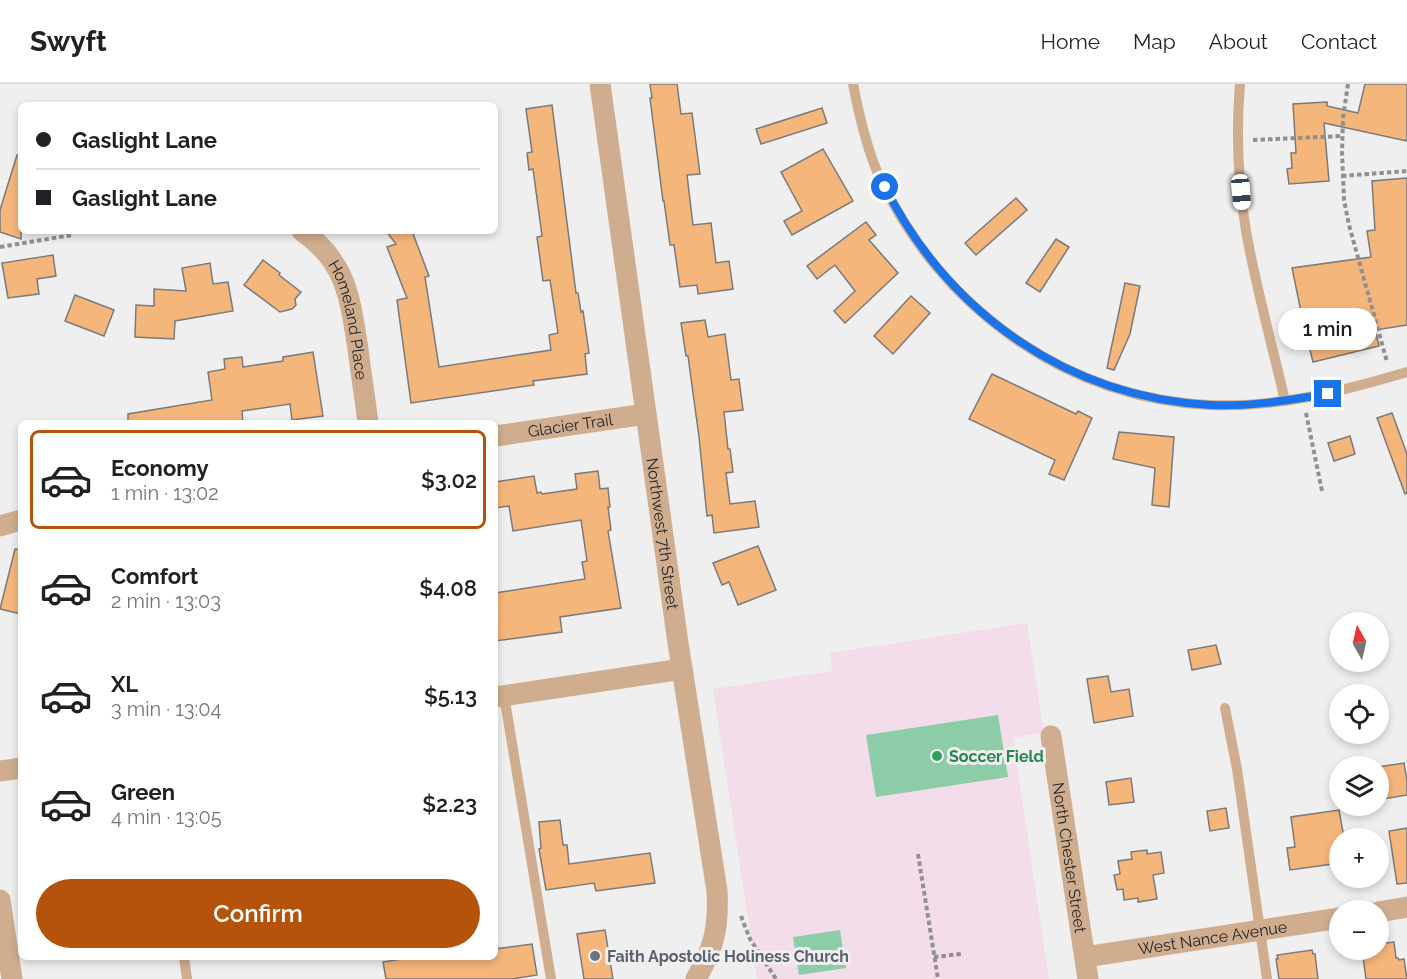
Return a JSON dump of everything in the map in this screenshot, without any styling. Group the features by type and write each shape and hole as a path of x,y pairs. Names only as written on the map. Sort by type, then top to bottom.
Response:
{"street":[{"name":"Northwest 7th Street","path":"600,84 682,669 717,891 716,931 711,949 696,979"},
{"name":"Homeland Place","path":"306,234 322,247 338,268 344,281 351,304 368,420"},
{"name":"Glacier Trail","path":"498,436 646,414"},
{"path":"0,526 18,521"},
{"path":"499,696 682,669"},
{"name":"North Chester Street","path":"1051,736 1088,979"},
{"path":"0,771 18,768"},
{"path":"0,900 12,979"},
{"path":"1389,910 1407,908"},
{"name":"West Nance Avenue","path":"1085,957 1329,920"}],"lane":[{"path":"853,84 869,149 878,174 907,227 929,259 974,307 1029,349 1054,363 1079,375 1150,397 1210,405 1249,405 1328,394 1407,372"},
{"path":"1240,84 1239,141 1246,230 1285,401"},
{"path":"499,696 551,979"},
{"path":"1225,708 1237,770 1267,979"},
{"path":"184,960 187,979"}],"path":[{"path":"1348,84 1342,136 1344,200 1391,377"},
{"path":"1239,141 1342,136"},
{"path":"1342,176 1407,171"},
{"path":"0,247 72,235"},
{"path":"1303,398 1322,491"},
{"path":"918,854 938,979"},
{"path":"741,916 750,939 776,979"},
{"path":"934,957 961,954"}],"shaded area":[{"path":"1027,623 1044,732 1013,738 1049,979 757,979 713,689 832,671 830,653"}],"green space":[{"name":"Soccer Field","path":"998,715 1008,777 876,797 866,735"},
{"path":"840,930 846,968 799,975 793,937"}],"building":[{"path":"650,84 677,84 681,114 692,113 700,174 687,175 693,225 711,223 716,263 729,261 733,289 698,294 697,285 680,287 674,245 670,245 663,201"},
{"path":"1365,84 1407,84 1407,141 1324,123 1329,181 1289,184 1287,169 1292,168 1291,153 1296,153 1293,104 1327,102 1327,106 1358,113"},
{"path":"552,105 576,293 578,293 581,312 583,311 589,353 585,354 587,374 533,381 534,385 411,403 397,300 407,298 387,247 396,244 388,234 413,234 429,276 425,277 439,367 551,350 549,335 558,333 550,280 543,281 537,237 542,236 533,169 529,170 527,153 532,152 526,109"},
{"path":"822,108 827,123 761,144 756,129"},
{"path":"823,149 853,201 792,235 784,221 802,211 781,172"},
{"path":"18,155 18,234 21,234 21,239 0,232 0,210"},
{"path":"1407,178 1407,325 1375,330 1379,346 1313,362 1292,268 1371,257 1367,231 1375,230 1372,181"},
{"path":"1016,198 1027,210 976,255 965,243"},
{"path":"866,222 876,235 869,240 898,273 845,323 834,311 855,291 835,265 817,279 807,266"},
{"path":"1056,239 1069,247 1040,292 1026,283"},
{"path":"53,255 56,276 37,279 39,294 8,298 2,263"},
{"path":"263,260 301,292 295,299 296,305 292,309 280,312 244,285"},
{"path":"210,263 213,284 228,282 233,311 175,321 174,339 135,337 136,305 154,306 154,289 186,291 182,268"},
{"path":"1125,283 1140,286 1130,334 1114,370 1107,368"},
{"path":"75,295 114,310 104,336 65,321"},
{"path":"911,296 930,313 893,354 874,336"},
{"path":"705,320 708,337 725,334 731,380 739,379 743,410 724,412 733,472 726,473 730,504 755,501 759,527 714,533 712,515 707,516 699,437 681,323"},
{"path":"313,352 323,416 292,420 290,404 242,411 243,420 128,420 128,414 212,400 208,372 225,369 224,359 242,357 243,367 283,361 283,357"},
{"path":"992,374 1076,414 1078,411 1092,418 1064,480 1049,474 1055,460 969,419"},
{"path":"1392,413 1407,454 1407,493 1405,494 1377,418"},
{"path":"1119,432 1174,437 1169,507 1152,505 1155,468 1113,459"},
{"path":"1350,436 1355,454 1334,461 1328,443"},
{"path":"598,471 600,489 608,488 611,530 608,531 621,608 560,617 562,632 498,641 498,593 585,579 582,562 587,561 581,520 513,531 509,506 498,508 498,482 534,476 537,493 542,494 577,489 575,474"},
{"path":"758,546 776,590 738,605 729,582 722,585 713,563"},
{"path":"15,549 18,550 18,613 0,609"},
{"path":"1216,645 1221,664 1192,670 1188,650"},
{"path":"1108,676 1111,692 1129,689 1133,716 1094,723 1087,679"},
{"path":"1404,763 1407,795 1389,798 1389,765"},
{"path":"1131,778 1134,802 1109,805 1106,782"},
{"path":"1226,808 1229,828 1210,831 1207,811"},
{"path":"1329,811 1329,816 1340,816 1342,828 1329,828 1329,865 1290,870 1287,848 1295,847 1291,817"},
{"path":"560,820 563,845 567,845 569,864 650,853 655,883 596,891 594,883 546,890 539,849 541,848 539,822"},
{"path":"1407,828 1407,883 1397,884 1389,831"},
{"path":"1147,850 1147,854 1161,852 1164,873 1153,875 1157,899 1138,902 1138,898 1124,900 1123,889 1117,890 1114,875 1120,874 1118,861 1132,859 1131,852"},
{"name":"Faith Apostolic Holiness Church","path":"605,930 613,979 584,979 577,934"},
{"path":"1394,942 1396,958 1404,959 1407,979 1366,979 1363,960 1389,960 1389,943"},
{"path":"532,944 537,975 512,979 386,979 383,962 498,960 498,949"},
{"path":"1312,950 1315,954 1318,979 1279,979 1277,955"}],"place":[{"name":"Soccer Field","path":"937,756"},
{"name":"Faith Apostolic Holiness Church","path":"595,956"}],"route":[{"path":"885,187 907,227 929,259 979,311 1029,349 1079,375 1161,399 1210,405 1249,405 1328,394"}]}
